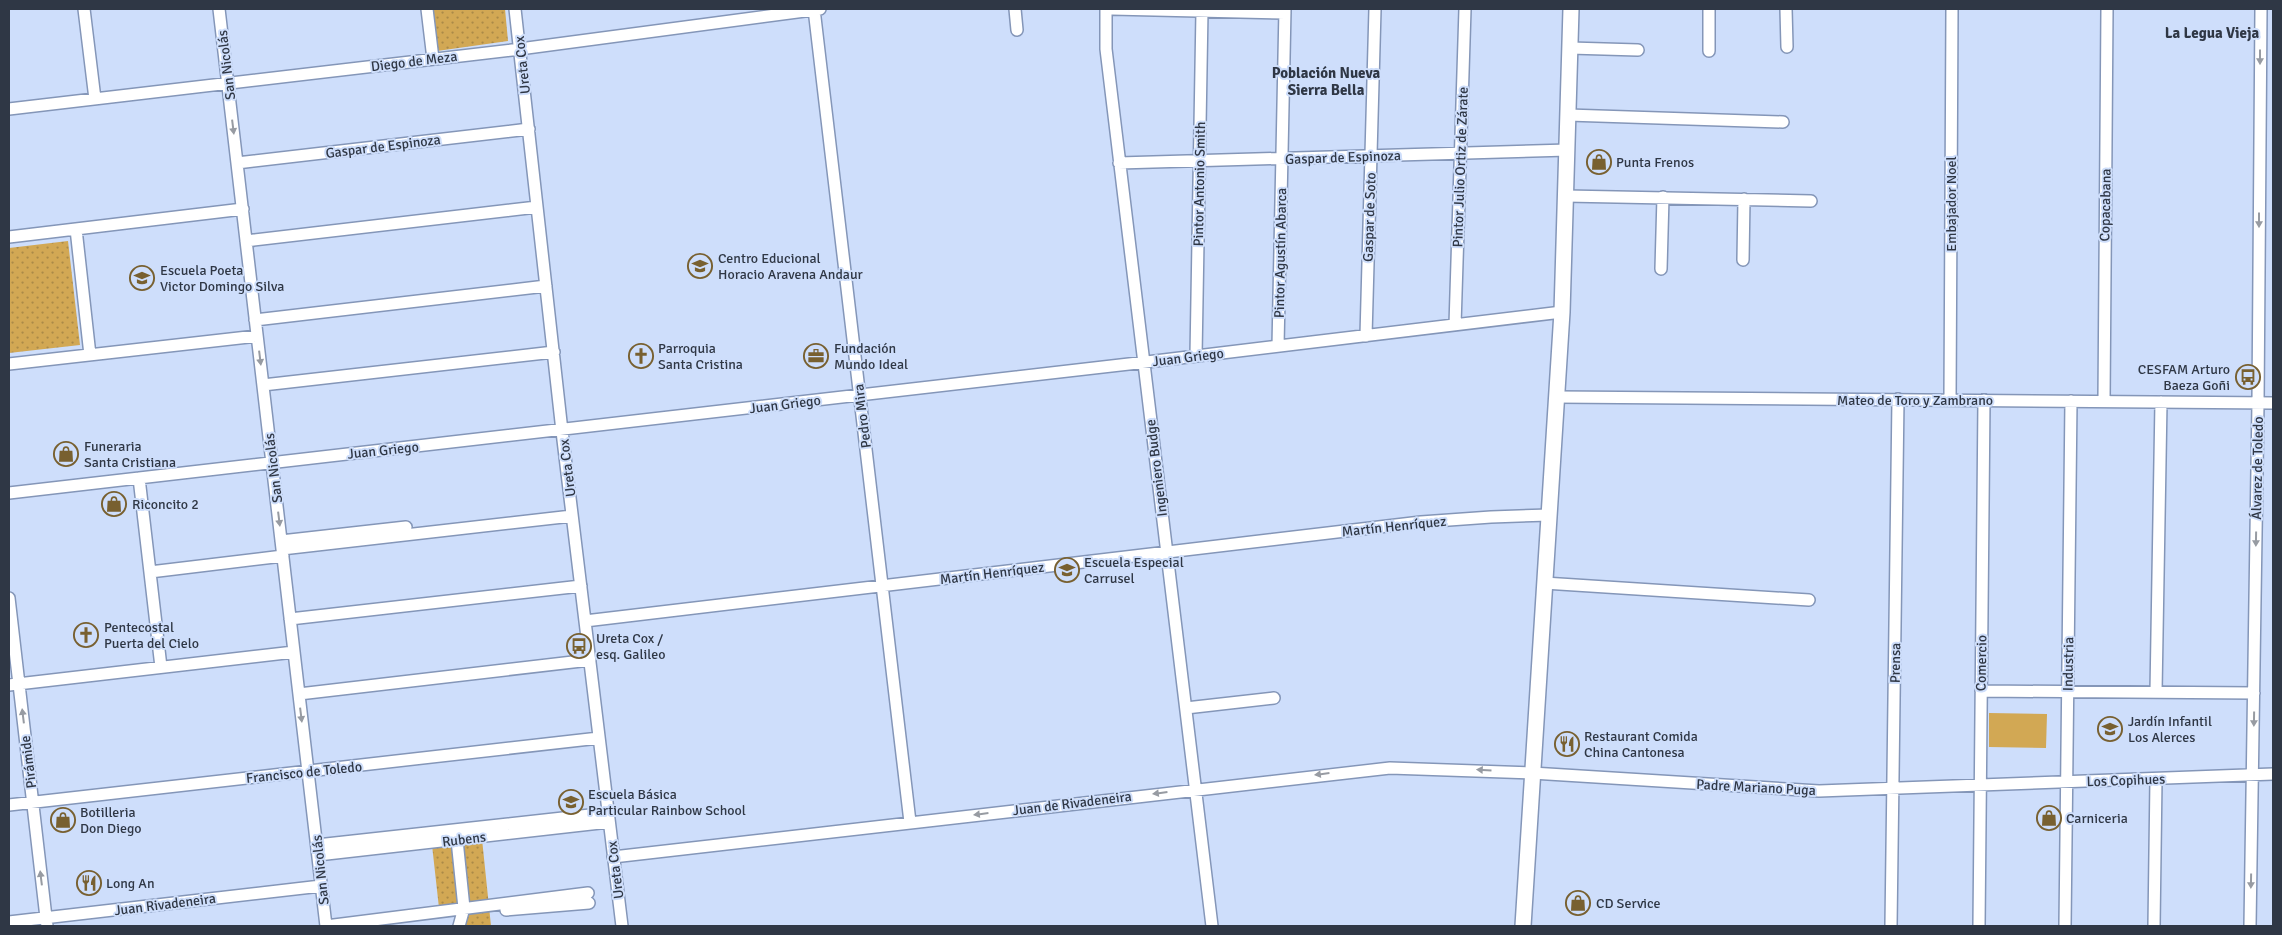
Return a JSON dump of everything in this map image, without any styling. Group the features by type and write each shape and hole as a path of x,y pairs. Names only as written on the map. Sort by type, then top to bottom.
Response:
{"main road":[{"path":"1523,926 1562,312 1568,150 1570,9"}],"street":[{"path":"84,9 95,99"},
{"name":"San Nicolás","path":"219,9 326,926"},
{"path":"427,9 433,59"},
{"name":"Ureta Cox","path":"515,9 562,430 622,926"},
{"name":"Pedro Mira","path":"814,9 910,822"},
{"name":"Diego de Meza","path":"9,109 520,49 820,9"},
{"path":"1015,9 1017,30"},
{"name":"Ingeniero Budge","path":"1106,9 1106,49 1119,163 1212,926"},
{"path":"1112,9 1285,11"},
{"name":"Gaspar de Soto","path":"1366,336 1375,9"},
{"name":"Pintor Julio Ortiz de Zárate","path":"1455,325 1465,9"},
{"path":"1709,9 1709,50"},
{"path":"1786,9 1787,47"},
{"name":"Embajador Noel","path":"1950,400 1952,9"},
{"name":"Copacabana","path":"2104,401 2107,9"},
{"name":"Álvarez de Toledo","path":"2250,926 2258,403 2261,9"},
{"name":"Pintor Antonio Smith","path":"1196,356 1202,11"},
{"name":"Pintor Agustín Abarca","path":"1278,346 1285,11"},
{"path":"1570,48 1638,50"},
{"path":"1568,115 1783,122"},
{"name":"Gaspar de Espinoza","path":"237,163 529,129"},
{"name":"Gaspar de Espinoza","path":"1119,163 1568,150"},
{"path":"1566,196 1811,200"},
{"path":"1661,269 1663,197"},
{"path":"1743,260 1744,199"},
{"path":"246,241 537,207"},
{"path":"9,237 243,209"},
{"path":"76,229 90,355"},
{"path":"256,320 546,286"},
{"name":"Juan Griego","path":"9,492 562,430 1562,312"},
{"path":"9,364 257,336"},
{"path":"263,389 554,355"},
{"name":"Mateo de Toro y Zambrano","path":"1557,396 2273,403"},
{"name":"Prensa","path":"1891,926 1898,399"},
{"name":"Comercio","path":"1979,926 1984,400"},
{"name":"Industria","path":"2064,926 2071,401"},
{"path":"2156,692 2161,402"},
{"path":"139,478 161,667"},
{"path":"150,572 282,549 572,512"},
{"name":"Martín Henríquez","path":"585,620 1456,519 1548,515"},
{"path":"1544,583 1809,600"},
{"path":"290,619 581,586"},
{"name":"Pirámide","path":"9,598 14,684 32,802 46,922"},
{"path":"14,684 294,652"},
{"path":"299,694 590,660"},
{"path":"1981,691 2254,693"},
{"path":"1186,708 1274,698"},
{"name":"Francisco de Toledo","path":"9,805 599,738"},
{"name":"Juan de Rivadeneira","path":"613,856 1390,768 1532,773"},
{"name":"Padre Mariano Puga","path":"1532,773 1799,790 1980,785"},
{"name":"Los Copihues","path":"1980,785 2273,774"},
{"path":"2154,926 2156,779"},
{"name":"Rubens","path":"318,850 457,840 609,817"},
{"name":"Rubens","path":"318,850 609,817"},
{"path":"457,840 464,911 459,926"},
{"name":"Juan Rivadeneira","path":"9,922 46,922 321,886"},
{"path":"326,926 588,898"}],"shaded area":[{"path":"432,9 505,9 508,41 437,51"},
{"path":"68,241 80,345 9,353 9,248"},
{"path":"1989,713 2047,714 2046,748 1989,747"},
{"path":"482,839 491,926 463,926 459,843"},
{"path":"452,843 459,906 439,908 432,845"}],"place":[{"name":"Punta Frenos","path":"1599,162"},
{"name":"Centro Educional Horacio Aravena Andaur","path":"700,266"},
{"name":"Escuela Poeta Victor Domingo Silva","path":"142,278"},
{"name":"Parroquia Santa Cristina","path":"641,356"},
{"name":"Fundación Mundo Ideal","path":"816,356"},
{"name":"CESFAM Arturo Baeza Goñi","path":"2248,377"},
{"name":"Funeraria Santa Cristiana","path":"66,454"},
{"name":"Riconcito 2","path":"114,504"},
{"name":"Escuela Especial Carrusel","path":"1067,570"},
{"name":"Pentecostal Puerta del Cielo","path":"86,635"},
{"name":"Ureta Cox / esq. Galileo","path":"579,646"},
{"name":"Jardín Infantil Los Alerces","path":"2110,729"},
{"name":"Restaurant Comida China Cantonesa","path":"1567,744"},
{"name":"Escuela Básica Particular Rainbow School","path":"571,802"},
{"name":"Carniceria","path":"2049,818"},
{"name":"Botilleria Don Diego","path":"63,820"},
{"name":"Long An","path":"89,883"},
{"name":"CD Service","path":"1578,903"}],"district":[{"name":"La Legua Vieja","path":"2212,33"},
{"name":"Población Nueva Sierra Bella","path":"1326,82"}]}
